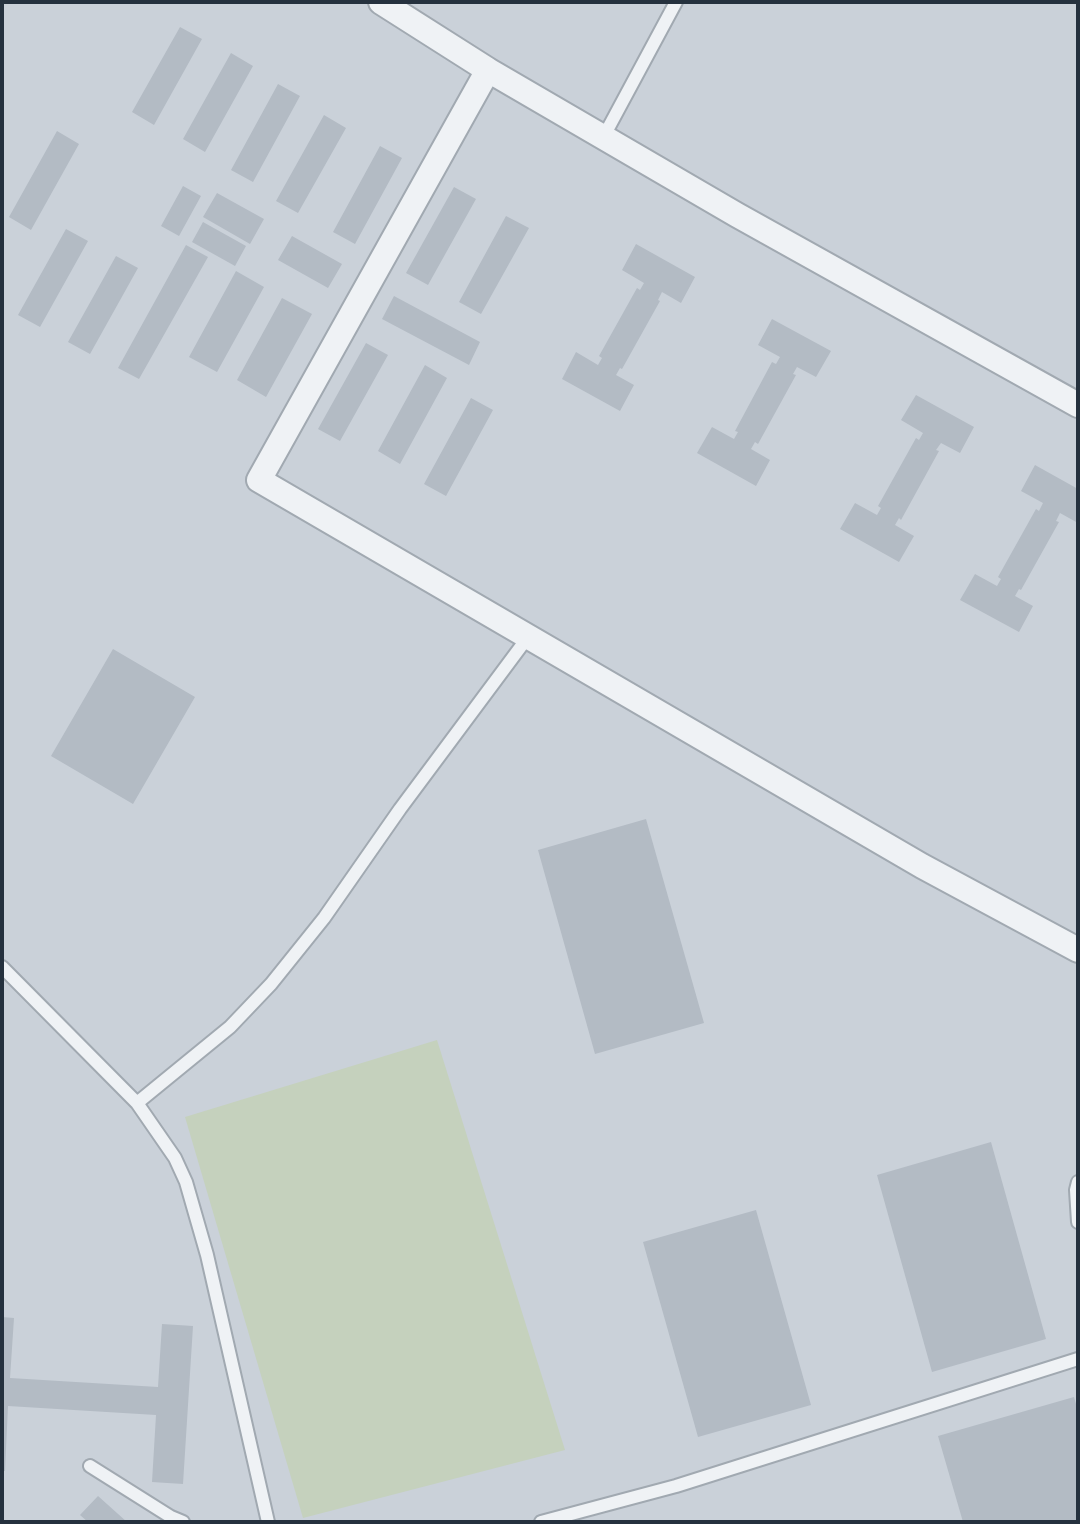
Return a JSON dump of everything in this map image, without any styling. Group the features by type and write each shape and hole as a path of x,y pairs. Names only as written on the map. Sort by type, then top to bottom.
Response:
{"street":[{"path":"382,2 488,69 872,292 1078,405"},
{"path":"488,69 259,480 922,866 1078,950"}],"lane":[{"path":"604,136 676,2"},
{"path":"138,1103 230,1027 271,984 324,918 528,637"},
{"path":"2,967 138,1103 169,1147 186,1182 231,1354 268,1522"},
{"path":"1078,1182 1078,1222"},
{"path":"541,1522 676,1486 1078,1359"},
{"path":"90,1466 183,1522"}],"shaded area":[{"path":"2,2 1078,2 1078,1522 2,1522"}],"green space":[{"path":"437,1040 565,1450 303,1518 185,1117"}],"building":[{"path":"180,27 202,39 154,125 132,112"},
{"path":"231,53 253,66 205,152 183,139"},
{"path":"278,84 300,96 253,182 231,170"},
{"path":"324,115 346,128 298,213 276,201"},
{"path":"57,131 79,144 31,230 9,217"},
{"path":"380,146 402,158 355,244 333,232"},
{"path":"183,186 201,196 179,236 161,226"},
{"path":"454,187 476,199 428,285 406,273"},
{"path":"217,193 264,219 250,244 203,217"},
{"path":"506,216 529,228 481,314 459,302"},
{"path":"203,222 246,246 235,266 192,242"},
{"path":"66,229 88,241 40,327 18,315"},
{"path":"292,236 342,264 328,288 278,260"},
{"path":"636,244 695,277 681,303 662,292 658,300 660,301 616,375 634,385 620,411 562,379 576,352 598,365 602,358 599,356 637,288 640,290 644,283 622,270"},
{"path":"186,245 208,257 139,379 118,368"},
{"path":"116,256 138,268 90,354 68,342"},
{"path":"236,271 264,287 217,372 189,357"},
{"path":"394,296 480,342 469,365 382,319"},
{"path":"282,298 312,314 266,397 237,380"},
{"path":"772,319 831,351 816,377 797,367 793,374 796,375 758,444 755,442 751,449 770,460 756,486 697,453 712,427 734,439 738,432 735,431 772,362 776,364 780,357 758,345"},
{"path":"366,343 388,355 340,441 318,429"},
{"path":"425,365 447,378 400,464 378,451"},
{"path":"916,395 974,427 960,453 941,443 936,450 939,451 901,520 899,518 895,525 914,536 899,562 840,529 855,503 877,515 881,508 878,506 916,438 919,440 923,433 901,420"},
{"path":"471,398 493,410 446,496 424,484"},
{"path":"1035,465 1078,489 1078,523 1060,513 1056,521 1059,522 1015,596 1033,606 1019,632 960,600 975,574 997,586 1001,579 998,577 1036,509 1039,511 1043,503 1021,491"},
{"path":"113,649 195,697 133,804 51,756"},
{"path":"646,819 704,1023 595,1054 538,850"},
{"path":"991,1142 1046,1339 932,1372 877,1175"},
{"path":"756,1210 811,1405 698,1437 643,1242"},
{"path":"2,1317 14,1318 10,1378 158,1387 162,1324 193,1326 183,1484 152,1482 156,1415 8,1406 5,1471 2,1471"},
{"path":"1074,1397 1078,1411 1078,1522 963,1522 938,1436"},
{"path":"98,1496 127,1522 88,1522 80,1515"}]}
